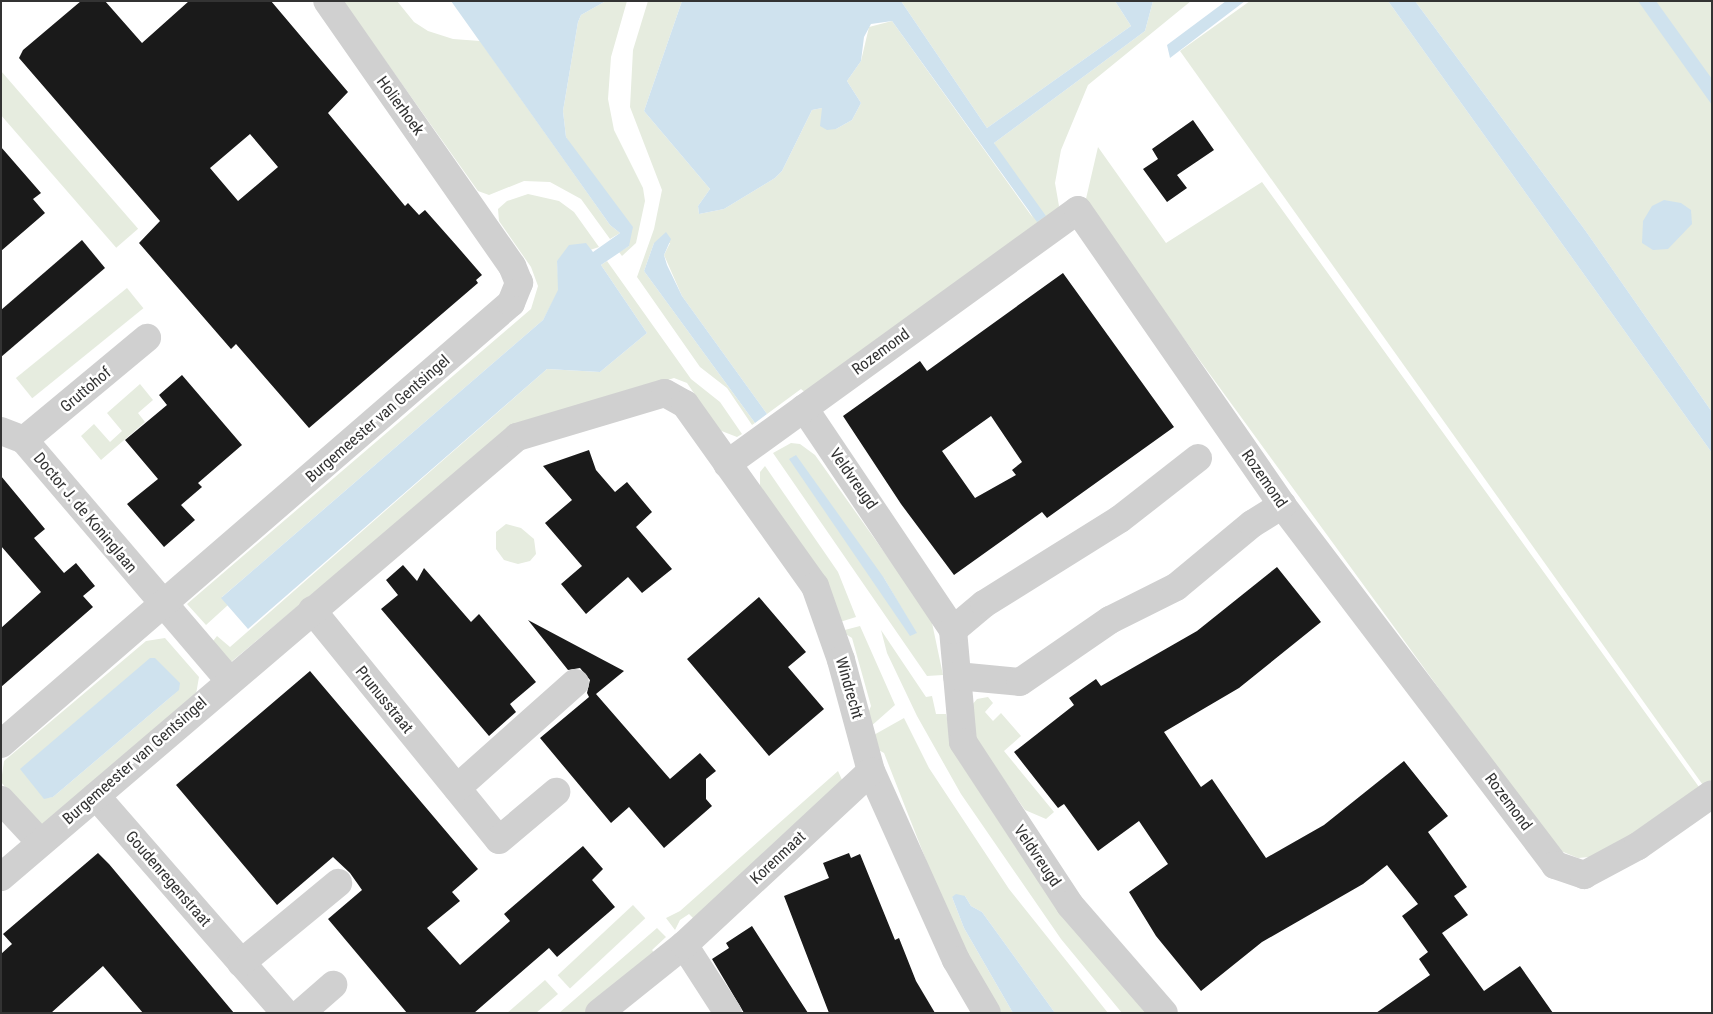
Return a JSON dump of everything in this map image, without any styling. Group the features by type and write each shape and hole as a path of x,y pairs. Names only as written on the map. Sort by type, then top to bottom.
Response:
{"street":[{"name":"Holierhoek","path":"327,1 475,208"},
{"name":"Burgemeester van Gentsingel","path":"1,744 511,303 519,284 512,266 475,208"},
{"name":"Rozemond","path":"804,408 1078,210 1282,505 1555,865 1584,875 1638,846 1712,794"},
{"name":"Gruttohof","path":"12,436 147,338"},
{"name":"Burgemeester van Gentsingel","path":"1,877 229,680 517,438 665,393"},
{"name":"Windrecht","path":"665,393 685,404 816,586 841,660 871,771 956,960 987,1013"},
{"path":"727,464 804,408"},
{"name":"Veldvreugd","path":"804,408 953,630 963,742 1070,905 1164,1013"},
{"name":"Doctor J. de Koninglaan","path":"12,436 162,604"},
{"path":"953,630 984,604 1120,519 1198,458"},
{"path":"957,676 1020,682 1110,620 1176,587 1252,524 1282,505"},
{"path":"162,604 229,680"},
{"name":"Prunusstraat","path":"312,610 499,840 556,792"},
{"path":"457,788 575,683"},
{"name":"Korenmaat","path":"599,1013 684,945 871,771"},
{"name":"Goudenregenstraat","path":"96,796 285,1013"},
{"path":"1,800 40,842"},
{"path":"241,963 338,883"},
{"path":"684,945 728,1013"},
{"path":"301,1013 333,985"}],"shaded area":[{"path":"343,1 397,1 414,22 428,31 453,39 480,41 610,225 620,233 610,239 581,199 550,182 524,181 489,195 478,191"},
{"path":"606,1 627,1 611,57 608,99 614,130 643,188 645,201 636,243 622,256 619,252 629,246 566,137 563,111 578,22 581,15"},
{"path":"648,1 682,1 644,111 710,189 698,206 699,214 724,209 775,178 782,171 812,110 822,108 836,129 852,120 861,103 847,81 861,61 869,27 892,21 1033,218 994,143 1145,31 1153,1 1191,1 1088,85 1061,150 1055,183 1059,206 1055,217 807,394 801,389 767,414 682,296 664,255 670,243 654,243 644,271 755,423 752,425 727,388 700,367 637,277 654,229 662,190 630,107 633,50"},
{"path":"901,1 1115,1 1131,26 987,128"},
{"path":"1250,1 1388,1 1712,453 1712,783 1705,788 1180,51"},
{"path":"1415,1 1712,1 1712,412 1585,230"},
{"path":"1,71 138,229 116,248 1,115"},
{"path":"1098,147 1166,243 1262,182 1699,787 1600,856 1578,858 1556,849 1085,203"},
{"path":"528,194 559,201 574,212 599,247 557,261 559,290 543,320 222,597 228,605 206,625 187,604 531,309 538,286 531,267 499,221 498,209 507,201"},
{"path":"607,261 691,379 720,402 742,434 737,437 719,430 687,383 674,378 508,431 231,662 213,641 217,636 230,647 547,369 600,372 647,333 601,265"},
{"path":"127,288 143,308 32,398 16,378"},
{"path":"140,384 153,400 138,413 145,422 101,460 81,436 94,424 110,442 122,431 107,413"},
{"path":"791,443 800,444 815,455 931,618 943,675 927,676 773,453","holes":["871,574 884,578 916,633 910,635"]},
{"path":"765,466 838,572 856,617 840,622 760,488 760,472"},
{"path":"506,524 521,528 534,539 536,554 530,561 518,564 504,560 496,549 496,532"},
{"path":"860,626 895,705 869,728 866,718 871,706 852,638 841,631"},
{"path":"881,630 926,697 932,696 936,714 946,714 955,751 1153,1013 1122,1013 1061,939 961,794 917,716 887,653"},
{"path":"165,638 199,677 195,700 43,825 34,822 1,782 4,761 146,641","holes":["179,690 53,797 44,798"]},
{"path":"988,697 993,703 985,712 993,721 1001,713 1021,736 1004,751 1054,812 1046,819 1025,810 976,740 972,705 977,699"},
{"path":"904,718 929,768 1009,889 1108,1013 1055,1013 982,912 971,906 965,896 952,897 964,928 1013,1013 998,1013 922,870 926,860 884,753 875,748 872,736"},
{"path":"838,771 843,782 697,922 689,914 680,920 675,930 666,918 680,911"},
{"path":"633,905 645,918 570,988 558,975"},
{"path":"657,928 666,937 652,950 657,956 584,1013 559,1013"},
{"path":"545,980 558,994 536,1013 507,1013"}],"water":[{"path":"451,1 606,1 581,15 578,22 563,111 566,137 633,227 629,246 601,265 647,333 600,372 547,369 248,629 221,598 543,320 558,290 557,261 569,245 586,243 593,252 620,233 610,225"},
{"path":"682,1 901,1 987,128 1131,26 1115,1 1153,1 1145,31 994,143 1046,216 1037,222 892,21 871,24 864,37 861,61 847,81 861,103 852,120 836,129 827,130 820,126 822,108 812,110 782,171 775,178 724,209 699,214 698,206 710,189 644,111"},
{"path":"1226,1 1245,1 1170,58 1167,45"},
{"path":"1388,1 1415,1 1585,230 1712,412 1712,453"},
{"path":"1638,1 1656,1 1712,79 1712,105"},
{"path":"1664,200 1681,203 1691,210 1692,224 1668,249 1653,250 1642,243 1643,221 1652,206"},
{"path":"666,232 671,239 664,255 682,296 767,414 755,423 644,271 654,243"},
{"path":"796,455 884,578 917,633 910,636 789,459"},
{"path":"150,658 155,658 180,683 179,690 53,797 44,799 20,769"},
{"path":"956,894 965,896 971,906 982,912 1055,1013 1013,1013 964,928 952,897"}],"building":[{"path":"81,1 105,1 142,43 189,1 271,1 348,92 328,113 405,206 408,203 419,215 425,210 456,245 482,275 476,280 478,283 309,428 236,344 231,349 139,243 160,221 19,58 23,50","holes":["250,134 278,167 238,201 210,168"]},
{"path":"1193,120 1214,150 1177,175 1187,188 1167,202 1143,169 1158,159 1152,149"},
{"path":"1,147 41,193 33,199 45,213 1,251"},
{"path":"82,240 105,268 1,357 1,310"},
{"path":"1063,273 1174,427 1047,518 1042,512 954,575 901,504 843,416 920,361 927,371","holes":["991,416 1022,462 1012,470 1016,475 975,498 942,451"]},
{"path":"182,375 242,445 198,483 202,487 181,505 195,520 164,547 127,504 158,479 125,440 167,405 159,395"},
{"path":"589,450 596,470 615,492 627,482 652,512 636,527 672,569 642,593 628,577 586,614 561,584 582,566 545,523 572,500 543,466"},
{"path":"1,476 45,529 34,538 64,573 76,563 95,586 83,596 93,607 1,687 1,628 41,592 1,546"},
{"path":"403,565 417,581 424,568 471,622 479,614 536,682 510,704 516,712 489,736 381,609 398,595 386,580"},
{"path":"1277,567 1321,622 1239,688 1164,732 1201,787 1212,779 1266,858 1324,825 1404,761 1448,816 1428,832 1467,887 1454,896 1468,915 1442,933 1484,991 1520,966 1553,1013 1376,1013 1430,975 1419,959 1428,952 1402,916 1418,904 1387,865 1363,884 1262,942 1201,991 1156,936 1129,892 1168,864 1139,821 1098,851 1064,804 1058,808 1014,752 1074,705 1069,698 1096,679 1101,686 1197,631"},
{"path":"759,597 806,652 788,667 824,709 769,756 687,659"},
{"path":"528,620 624,671 596,694 670,779 700,753 716,771 706,779 706,799 712,806 664,848 629,807 611,823 540,738 589,697 587,693 590,680 580,668 568,670"},
{"path":"310,671 478,869 452,892 460,901 427,928 460,965 510,921 504,914 583,846 603,869 592,880 615,907 557,957 549,948 474,1013 407,1013 328,919 362,890 350,873 333,857 277,905 176,785"},
{"path":"98,853 234,1013 143,1013 103,966 51,1013 1,1013 1,954 12,944 3,934"},
{"path":"849,853 851,858 860,854 895,940 899,938 916,981 935,1013 829,1013 784,896 829,878 823,863"},
{"path":"752,926 808,1013 744,1013 712,959 729,948 726,943"}]}
